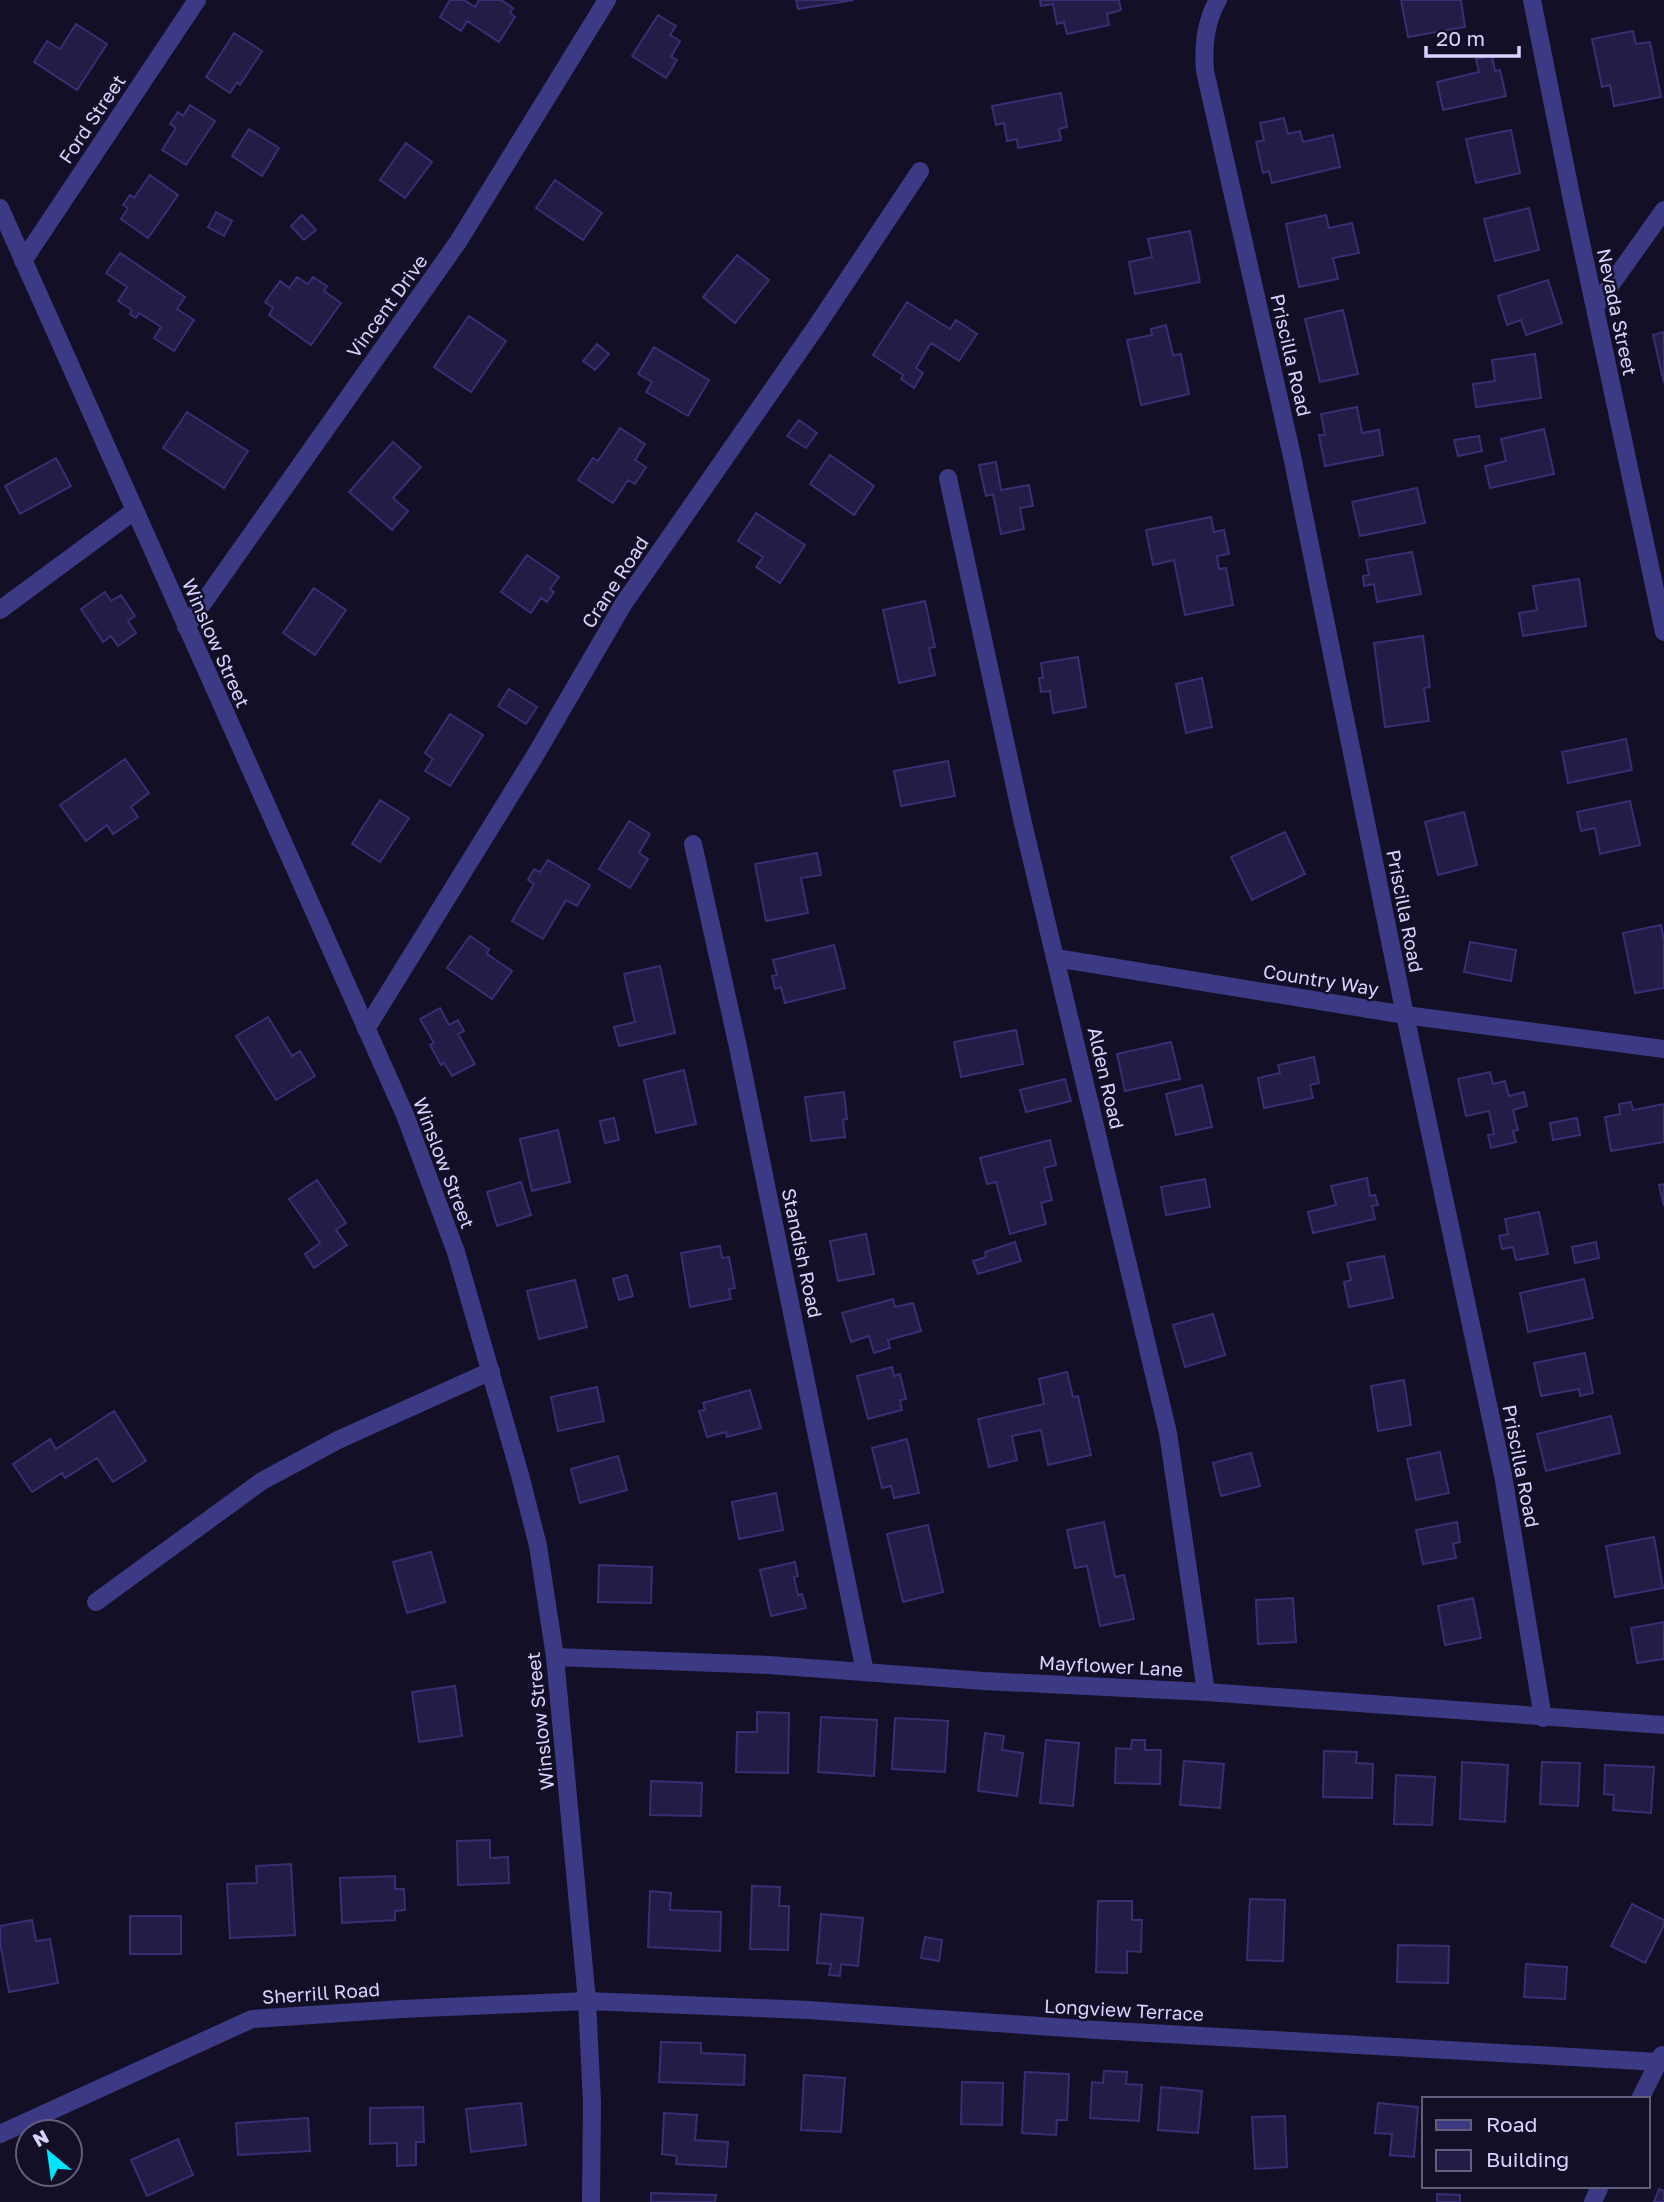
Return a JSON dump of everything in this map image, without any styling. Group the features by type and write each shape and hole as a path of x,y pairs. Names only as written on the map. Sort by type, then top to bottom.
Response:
{"street":[{"name":"Ford Street","path":"23,261 197,0"},
{"name":"Vincent Drive","path":"186,627 458,242 607,0"},
{"name":"Priscilla Road","path":"1218,0 1206,30 1203,50 1215,114 1293,456 1405,1014 1503,1475 1544,1718"},
{"name":"Nevada Street","path":"1532,0 1664,632"},
{"name":"Crane Road","path":"366,1029 529,765 624,603 920,172"},
{"name":"Winslow Street","path":"0,208 405,1115 456,1252 538,1546 555,1657 586,2001 592,2102 591,2202"},
{"path":"1595,307 1664,210"},
{"name":"Alden Road","path":"948,478 1022,819 1168,1433 1206,1692"},
{"path":"0,610 134,511"},
{"name":"Standish Road","path":"693,844 738,1047 865,1672"},
{"name":"Country Way","path":"1056,958 1405,1014 1664,1049"},
{"path":"96,1602 262,1481 338,1440 491,1371"},
{"name":"Mayflower Lane","path":"555,1657 769,1665 984,1681 1206,1692 1664,1725"},
{"name":"Longview Terrace","path":"586,2001 808,2010 1097,2030 1661,2057"},
{"name":"Sherrill Road","path":"0,2134 252,2019 586,2001"},
{"path":"1641,2097 1661,2057"}],"building":[{"path":"450,0 464,0 475,7 479,0 501,0 513,8 510,13 515,17 499,42 467,21 461,31 440,17"},
{"path":"796,0 854,0 798,9"},
{"path":"1040,0 1119,0 1121,10 1107,14 1109,25 1067,34 1064,22 1057,24 1053,4 1041,6"},
{"path":"1401,0 1461,0 1465,27 1408,37"},
{"path":"658,15 676,26 670,35 680,41 671,57 677,60 666,78 632,56"},
{"path":"76,24 107,44 77,90 34,62 47,41 60,49"},
{"path":"1633,31 1636,44 1650,42 1661,97 1614,106 1610,85 1602,87 1592,39"},
{"path":"234,33 262,51 240,85 237,82 230,93 206,77"},
{"path":"1492,56 1495,71 1500,70 1506,96 1443,110 1437,82 1479,72 1476,59"},
{"path":"1061,93 1067,127 1059,129 1061,140 1018,148 1017,139 1007,141 1004,123 996,125 992,106"},
{"path":"190,105 215,121 186,165 162,150 176,128 170,124 178,112 183,116"},
{"path":"1284,118 1288,134 1300,131 1303,142 1333,135 1340,167 1272,183 1269,171 1263,173 1256,142 1264,140 1260,123"},
{"path":"249,129 279,148 262,176 232,156"},
{"path":"1511,130 1520,173 1476,183 1466,139"},
{"path":"406,143 432,162 405,198 380,180"},
{"path":"150,175 178,195 148,238 121,219 128,208 123,205 130,195 134,198"},
{"path":"555,180 602,213 583,240 536,208"},
{"path":"1529,208 1539,250 1495,261 1484,219"},
{"path":"216,212 232,221 224,236 208,227"},
{"path":"302,215 316,230 304,240 291,226"},
{"path":"1326,215 1329,228 1352,223 1359,253 1333,258 1338,279 1299,287 1286,224"},
{"path":"1190,231 1200,282 1135,294 1129,262 1152,257 1148,239"},
{"path":"120,253 185,297 177,309 194,320 174,351 154,338 161,327 139,313 136,318 130,314 132,310 118,301 127,287 106,273"},
{"path":"737,255 769,280 735,323 703,297"},
{"path":"297,277 308,284 313,277 327,286 324,291 341,303 311,345 269,315 273,308 265,302 280,281 289,288"},
{"path":"1548,280 1562,323 1526,335 1521,320 1507,325 1498,296"},
{"path":"907,302 950,329 956,320 977,334 959,361 931,343 916,368 923,373 914,388 901,379 903,375 873,355"},
{"path":"1343,310 1358,374 1320,382 1305,319"},
{"path":"469,316 506,341 471,392 434,367"},
{"path":"1166,325 1173,355 1181,354 1189,394 1141,405 1127,340 1152,335 1151,329"},
{"path":"1664,332 1664,383 1653,335"},
{"path":"597,344 609,354 595,370 583,361"},
{"path":"654,347 709,380 688,416 646,392 652,382 638,374"},
{"path":"1535,354 1541,398 1476,407 1473,384 1495,381 1492,360"},
{"path":"1357,407 1362,433 1379,430 1383,455 1325,466 1319,435 1325,435 1321,414"},
{"path":"187,412 248,451 224,488 163,448"},
{"path":"799,420 817,433 806,448 787,436"},
{"path":"620,428 645,444 635,460 646,467 635,484 628,480 613,503 578,480 593,458 598,461"},
{"path":"1544,429 1554,474 1490,488 1485,466 1506,461 1501,439"},
{"path":"1479,436 1482,451 1458,456 1454,440"},
{"path":"393,442 421,467 393,498 408,511 392,530 349,492"},
{"path":"830,455 874,486 854,515 810,484"},
{"path":"56,458 71,486 20,514 5,486"},
{"path":"996,462 1001,490 1029,485 1033,506 1020,508 1024,529 1001,534 993,494 986,496 979,465"},
{"path":"1417,488 1425,523 1360,536 1352,502"},
{"path":"756,513 805,545 780,583 756,567 763,557 738,541"},
{"path":"1211,517 1214,532 1224,530 1229,554 1217,556 1219,569 1226,568 1233,605 1185,615 1174,560 1153,565 1146,530"},
{"path":"1412,552 1421,594 1377,602 1374,584 1364,586 1363,576 1369,575 1366,560"},
{"path":"527,555 559,577 550,589 554,592 547,602 541,598 531,613 501,592"},
{"path":"1579,579 1586,626 1523,636 1519,613 1537,610 1533,586"},
{"path":"314,588 346,610 315,655 283,633"},
{"path":"105,592 111,601 121,595 135,616 128,621 136,633 118,646 111,636 103,642 81,609"},
{"path":"925,601 935,647 929,648 935,675 899,683 883,610"},
{"path":"1423,636 1430,687 1424,688 1429,721 1385,727 1374,643"},
{"path":"1078,657 1086,707 1053,713 1050,691 1041,692 1041,663"},
{"path":"1202,678 1212,727 1186,733 1176,684"},
{"path":"509,689 537,707 526,724 498,706"},
{"path":"450,714 483,735 450,786 425,771 433,759 425,753"},
{"path":"1626,739 1632,770 1568,783 1562,752"},
{"path":"125,759 149,793 131,807 138,817 113,834 107,825 86,841 60,805"},
{"path":"948,761 955,796 901,806 894,771"},
{"path":"380,800 409,818 380,862 352,844"},
{"path":"1630,801 1640,845 1600,854 1595,828 1581,831 1577,812"},
{"path":"1464,812 1477,865 1438,875 1425,822"},
{"path":"629,821 650,834 639,853 648,859 630,888 599,869"},
{"path":"1285,832 1305,874 1252,900 1231,857"},
{"path":"817,853 821,875 801,878 808,913 766,921 755,864"},
{"path":"548,860 590,885 577,906 566,900 543,939 512,921 534,884 528,880 534,869 540,872"},
{"path":"1661,925 1664,941 1664,988 1635,993 1623,933"},
{"path":"470,936 489,949 487,954 512,971 492,999 447,968"},
{"path":"1470,942 1516,950 1511,981 1464,972"},
{"path":"834,945 845,988 785,1003 781,987 775,989 772,976 777,975 773,960"},
{"path":"660,966 675,1033 619,1046 614,1027 635,1022 624,974"},
{"path":"440,1008 449,1025 458,1020 464,1031 458,1034 475,1064 452,1076 444,1063 441,1065 430,1045 434,1043 420,1019"},
{"path":"268,1017 292,1056 300,1051 315,1076 276,1100 236,1036"},
{"path":"1016,1030 1023,1064 961,1077 954,1042"},
{"path":"1171,1042 1180,1079 1125,1091 1117,1054"},
{"path":"1314,1057 1319,1083 1310,1085 1313,1098 1264,1108 1258,1078 1280,1073 1278,1065"},
{"path":"684,1070 696,1124 656,1133 644,1080"},
{"path":"1490,1072 1493,1084 1505,1081 1509,1096 1524,1092 1527,1106 1513,1110 1518,1130 1513,1131 1516,1142 1491,1148 1488,1135 1494,1134 1489,1111 1466,1116 1458,1079"},
{"path":"1065,1079 1071,1101 1026,1112 1020,1090"},
{"path":"1202,1085 1212,1127 1176,1135 1166,1094"},
{"path":"844,1092 847,1119 843,1120 845,1137 811,1141 805,1097"},
{"path":"1631,1102 1633,1110 1664,1104 1664,1142 1611,1151 1605,1117 1620,1114 1619,1104"},
{"path":"614,1118 619,1140 605,1143 600,1121"},
{"path":"1577,1118 1580,1135 1553,1140 1550,1123"},
{"path":"558,1130 570,1182 532,1191 520,1139"},
{"path":"1050,1140 1056,1165 1044,1168 1052,1200 1041,1203 1046,1224 1010,1234 996,1182 987,1184 980,1158"},
{"path":"1367,1178 1370,1196 1375,1195 1378,1205 1372,1206 1375,1219 1313,1233 1308,1212 1336,1205 1331,1186"},
{"path":"1205,1179 1210,1207 1166,1215 1161,1187"},
{"path":"317,1180 346,1223 336,1230 347,1245 314,1268 305,1254 320,1243 289,1199"},
{"path":"521,1182 531,1215 497,1226 487,1192"},
{"path":"1664,1184 1664,1206 1659,1185"},
{"path":"1539,1212 1548,1254 1516,1260 1513,1247 1502,1249 1499,1236 1508,1234 1505,1219"},
{"path":"866,1234 874,1274 838,1281 830,1241"},
{"path":"1015,1242 1021,1261 978,1274 973,1261 986,1257 985,1252"},
{"path":"1596,1242 1599,1258 1575,1263 1572,1247"},
{"path":"720,1246 722,1258 729,1257 735,1288 729,1289 731,1299 690,1307 681,1253"},
{"path":"1384,1256 1393,1298 1349,1307 1344,1282 1351,1280 1347,1263"},
{"path":"627,1275 633,1296 619,1300 613,1279"},
{"path":"1584,1279 1593,1318 1528,1332 1520,1293"},
{"path":"575,1280 587,1327 539,1339 527,1291"},
{"path":"893,1299 895,1307 913,1303 921,1331 888,1340 890,1348 874,1353 869,1336 851,1342 842,1313"},
{"path":"1213,1314 1225,1355 1185,1367 1173,1325"},
{"path":"1585,1353 1593,1393 1580,1396 1579,1389 1541,1396 1534,1363"},
{"path":"892,1367 894,1376 900,1374 906,1399 900,1400 902,1410 868,1419 857,1376"},
{"path":"1067,1372 1073,1397 1078,1396 1091,1455 1048,1465 1041,1430 1012,1436 1017,1460 989,1467 978,1419 1044,1404 1039,1379"},
{"path":"1404,1380 1411,1425 1378,1431 1371,1386"},
{"path":"597,1387 604,1421 558,1431 551,1397"},
{"path":"750,1390 761,1428 727,1437 726,1432 707,1437 699,1411 705,1410 703,1403"},
{"path":"114,1411 146,1461 113,1482 97,1458 65,1478 62,1473 32,1492 13,1464 50,1439 56,1449"},
{"path":"1611,1416 1620,1453 1546,1471 1537,1434"},
{"path":"907,1439 919,1493 894,1498 891,1486 882,1488 872,1448"},
{"path":"1440,1452 1449,1493 1416,1500 1407,1459"},
{"path":"1251,1453 1260,1486 1221,1496 1213,1463"},
{"path":"618,1456 627,1490 580,1503 571,1469"},
{"path":"776,1493 783,1530 739,1539 732,1502"},
{"path":"1104,1522 1115,1577 1124,1575 1134,1619 1100,1626 1087,1566 1075,1568 1067,1530"},
{"path":"1457,1522 1460,1542 1453,1544 1456,1558 1423,1564 1416,1530"},
{"path":"928,1525 943,1592 903,1602 887,1534"},
{"path":"1654,1537 1663,1588 1615,1597 1606,1546"},
{"path":"431,1552 445,1602 407,1613 393,1562"},
{"path":"795,1562 798,1576 794,1577 798,1595 802,1594 806,1608 771,1616 760,1570"},
{"path":"599,1565 652,1567 651,1603 598,1602"},
{"path":"1293,1598 1296,1642 1258,1644 1256,1600"},
{"path":"1473,1598 1481,1638 1445,1645 1438,1606"},
{"path":"1664,1622 1664,1659 1637,1663 1631,1628"},
{"path":"455,1686 462,1736 419,1742 412,1692"},
{"path":"757,1712 789,1713 788,1773 736,1772 737,1732 757,1732"},
{"path":"821,1717 877,1720 874,1776 818,1772"},
{"path":"895,1718 948,1721 945,1772 892,1769"},
{"path":"985,1733 1004,1736 1002,1750 1023,1753 1017,1796 978,1791"},
{"path":"1046,1740 1079,1743 1073,1806 1040,1803"},
{"path":"1132,1740 1145,1740 1145,1750 1161,1750 1160,1784 1115,1783 1116,1748 1131,1749"},
{"path":"1324,1751 1357,1752 1356,1763 1373,1764 1372,1798 1323,1797"},
{"path":"1184,1761 1224,1764 1220,1808 1180,1805"},
{"path":"1462,1762 1508,1765 1505,1822 1460,1819"},
{"path":"1542,1762 1580,1763 1578,1806 1540,1804"},
{"path":"1605,1765 1654,1767 1651,1813 1613,1810 1614,1795 1604,1794"},
{"path":"1396,1775 1435,1777 1432,1825 1394,1824"},
{"path":"651,1781 702,1783 701,1816 650,1815"},
{"path":"490,1840 490,1858 508,1857 509,1883 458,1885 457,1841"},
{"path":"291,1864 295,1935 230,1938 227,1884 257,1883 256,1866"},
{"path":"395,1876 395,1889 404,1889 405,1910 395,1911 395,1920 342,1923 340,1878"},
{"path":"752,1886 780,1887 779,1906 789,1906 788,1950 750,1949"},
{"path":"650,1891 671,1893 670,1910 721,1912 720,1951 648,1947"},
{"path":"1250,1899 1285,1900 1283,1961 1247,1960"},
{"path":"1098,1901 1132,1901 1132,1920 1142,1920 1141,1952 1127,1951 1127,1973 1096,1972"},
{"path":"1632,1904 1664,1920 1645,1963 1611,1946"},
{"path":"821,1914 863,1918 858,1966 841,1964 840,1976 829,1975 831,1964 817,1963"},
{"path":"130,1916 181,1916 181,1954 130,1954"},
{"path":"32,1920 36,1941 50,1939 58,1983 9,1992 0,1943 0,1926"},
{"path":"925,1937 942,1940 939,1961 921,1958"},
{"path":"1398,1945 1449,1946 1448,1983 1397,1982"},
{"path":"1526,1964 1567,1967 1565,1999 1524,1997"},
{"path":"661,2042 701,2043 701,2053 745,2055 744,2085 659,2082"},
{"path":"1104,2071 1127,2072 1126,2084 1142,2085 1139,2121 1090,2118 1092,2082 1103,2083"},
{"path":"1025,2072 1069,2074 1067,2120 1057,2120 1056,2135 1022,2133"},
{"path":"804,2075 845,2078 841,2132 801,2130"},
{"path":"962,2082 1003,2083 1002,2125 961,2124"},
{"path":"1161,2087 1202,2091 1198,2133 1158,2130"},
{"path":"521,2103 526,2145 471,2152 466,2109"},
{"path":"1378,2103 1418,2107 1414,2157 1390,2155 1392,2134 1375,2133"},
{"path":"423,2107 424,2142 416,2142 416,2165 397,2166 397,2143 370,2144 370,2108"},
{"path":"664,2113 697,2115 695,2140 728,2142 726,2167 676,2164 677,2156 662,2154"},
{"path":"1285,2116 1287,2167 1255,2169 1252,2117"},
{"path":"308,2118 310,2151 238,2155 236,2123"},
{"path":"178,2139 193,2175 147,2196 131,2160"},
{"path":"1659,2189 1664,2191 1664,2202 1654,2202"},
{"path":"651,2193 716,2195 715,2202 651,2202"},
{"path":"1437,2194 1460,2195 1460,2202 1437,2202"}]}
